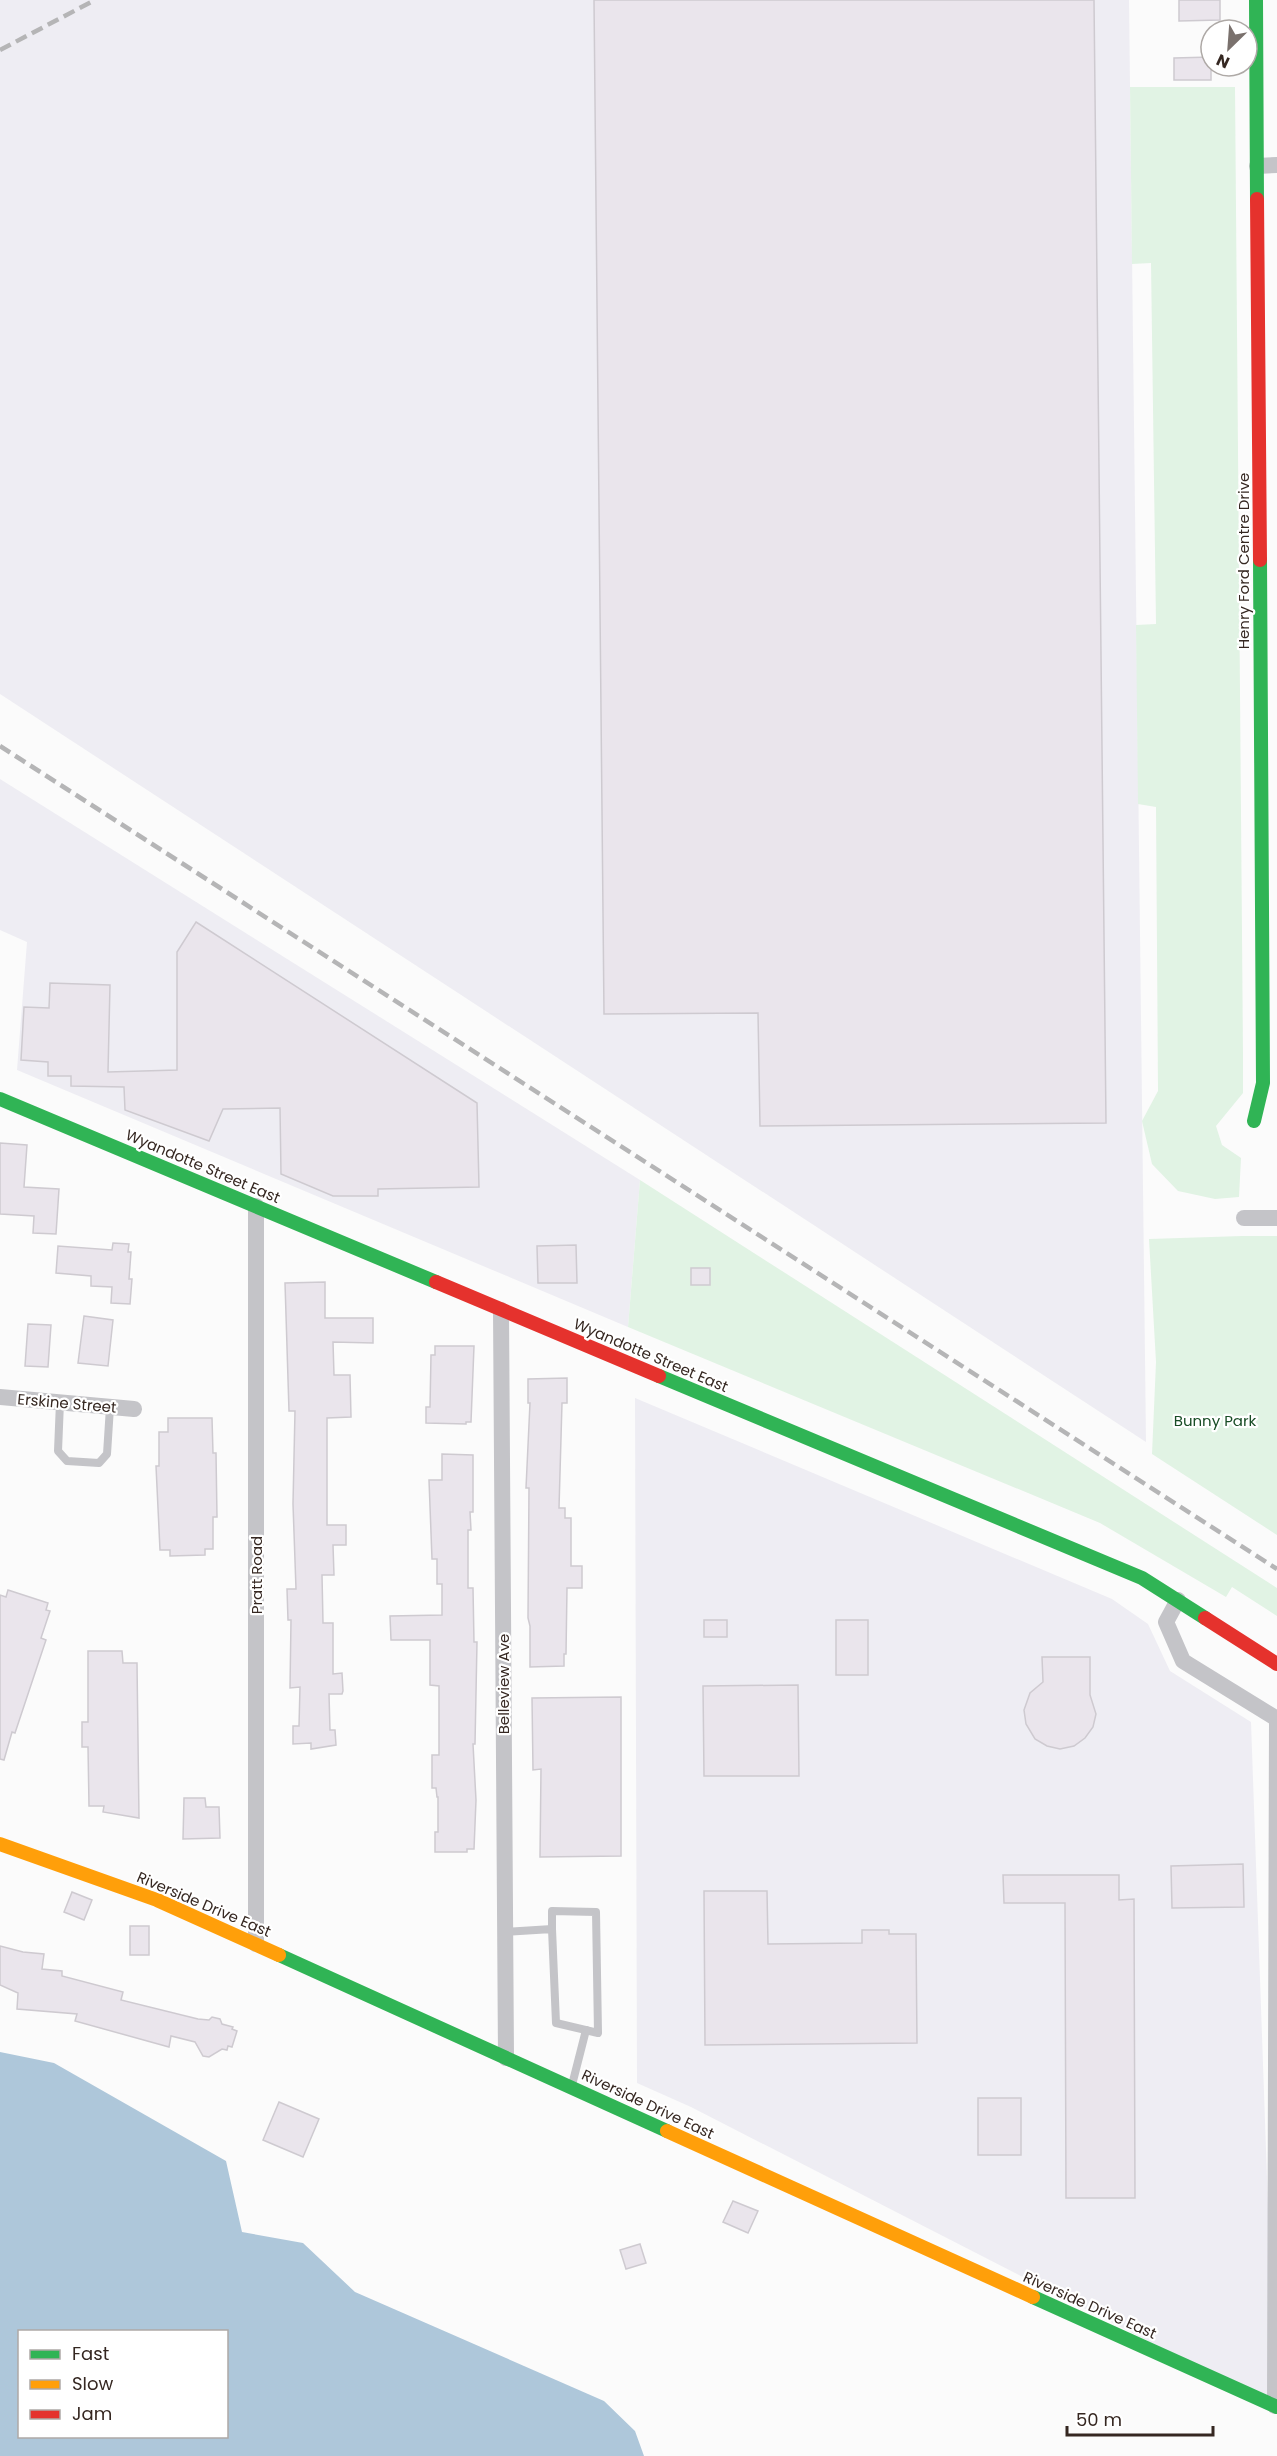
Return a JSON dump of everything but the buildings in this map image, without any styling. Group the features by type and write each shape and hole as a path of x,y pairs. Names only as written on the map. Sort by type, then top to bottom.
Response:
{"main road":[{"name":"Henry Ford Centre Drive","path":"1254,1121 1263,1083 1269,824 1256,0"},
{"name":"Wyandotte Street East","path":"0,1099 1142,1578 1277,1664"},
{"name":"Riverside Drive East","path":"0,1844 157,1900 1276,2406"}],"street":[{"path":"1257,166 1277,165"},
{"name":"Pratt Road","path":"256,1206 256,1944"},
{"path":"1244,1218 1277,1218"},
{"name":"Belleview Ave","path":"501,1310 506,2058"},
{"name":"Erskine Street","path":"0,1397 134,1409"},
{"path":"1178,1600 1166,1622 1183,1661 1277,1719 1276,2406"}],"lane":[{"path":"60,1402 58,1451 67,1461 99,1463 107,1454 110,1407"},
{"path":"552,1911 596,1912 598,2033 556,2023 552,1929 552,1911"},
{"path":"505,1932 552,1929"},
{"path":"572,2088 586,2030"}],"shaded area":[{"path":"0,0 1129,0 1146,1442 0,694"},
{"path":"0,779 640,1180 628,1327 17,1070 27,942 0,930"},
{"path":"635,1398 1112,1599 1148,1624 1170,1671 1251,1722 1275,2406 691,2107 637,2083"}],"green space":[{"path":"1130,87 1235,87 1243,1093 1216,1126 1222,1145 1241,1158 1239,1197 1215,1199 1178,1191 1152,1164 1142,1121 1158,1091 1156,807 1138,804 1136,625 1156,624 1151,263 1132,264"},
{"path":"640,1180 1277,1588 1277,1616 1232,1587 1226,1597 1100,1523 628,1327"},
{"name":"Bunny Park","path":"1277,1236 1277,1535 1152,1454 1156,1362 1149,1239"}],"water":[{"path":"0,2052 54,2063 226,2161 242,2232 303,2243 355,2292 604,2401 635,2431 644,2456 0,2456"}],"railway":[{"path":"0,50 95,0"},
{"path":"0,746 1277,1569"}],"traffic: fast":[{"path":"1256,0 1257,199"},
{"path":"1254,1121 1263,1083 1260,560"},
{"path":"0,1099 436,1282"},
{"path":"659,1376 1142,1578 1205,1618"},
{"path":"279,1955 667,2131"},
{"path":"1033,2297 1277,2407"}],"traffic: slow":[{"path":"0,1844 157,1900 279,1955"},
{"path":"667,2131 1033,2297"}],"traffic: jam":[{"path":"1257,199 1260,560"},
{"path":"436,1282 659,1376"},
{"path":"1205,1618 1277,1664"}]}
